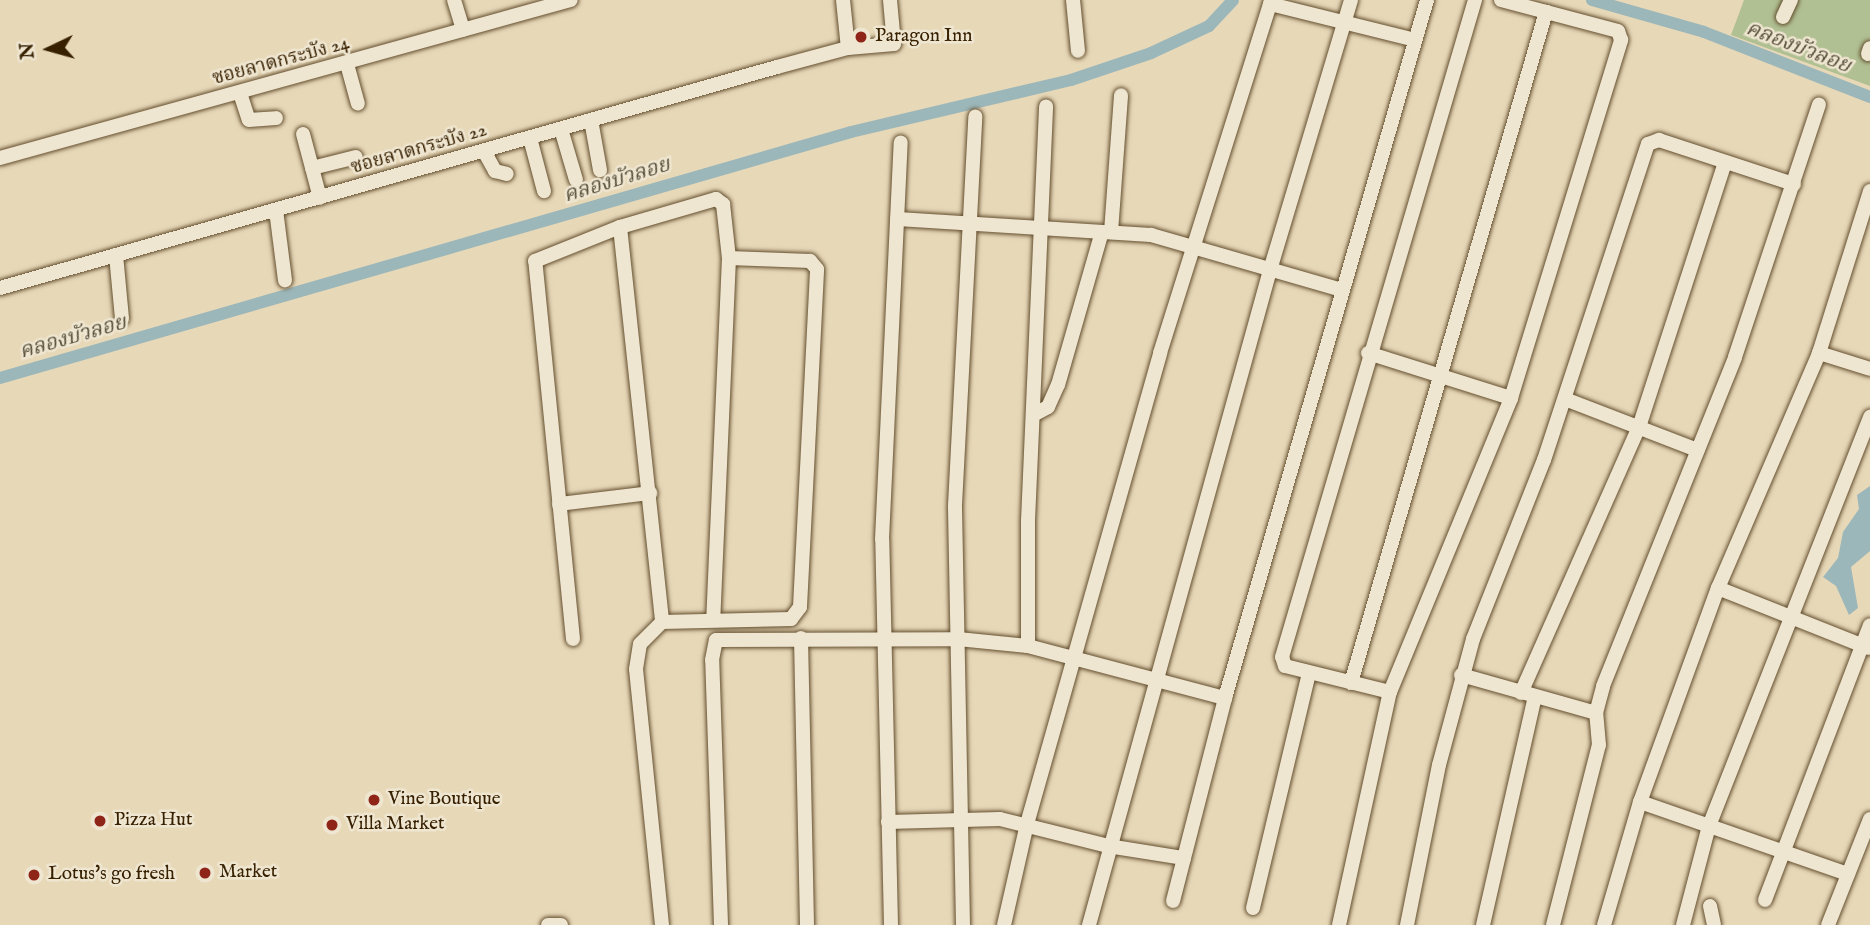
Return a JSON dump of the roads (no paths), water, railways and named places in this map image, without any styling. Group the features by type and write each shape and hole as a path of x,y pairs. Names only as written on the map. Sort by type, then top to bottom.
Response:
{"street":[{"path":"454,0 463,30"},
{"name":"ซอยลาดกระบัง 24","path":"0,158 347,64 570,0"},
{"path":"843,0 848,48"},
{"name":"ซอยลาดกระบัง 22","path":"0,288 848,48 894,44 890,0"},
{"path":"1073,0 1078,51"},
{"path":"1089,925 1108,846 1270,270 1351,0"},
{"path":"1173,901 1225,698 1340,290 1427,0"},
{"path":"1390,692 1285,666 1282,657 1368,354 1475,0"},
{"path":"1339,925 1390,692 1511,398 1621,40 1618,32 1502,0"},
{"path":"1783,17 1791,0"},
{"path":"1004,925 1027,824 1073,656 1193,246 1270,2 1415,40"},
{"path":"1351,683 1545,12"},
{"path":"347,64 358,104"},
{"path":"240,93 249,120 276,118"},
{"path":"1032,415 1048,407 1058,385 1107,232 1121,95"},
{"path":"1553,925 1599,745 1596,713 1735,357 1819,105"},
{"path":"1028,646 1032,415 1046,106"},
{"path":"963,925 955,505 975,117"},
{"path":"591,120 600,170"},
{"path":"561,129 576,180"},
{"path":"303,134 320,198"},
{"path":"530,138 544,191"},
{"path":"1407,925 1461,676 1565,399 1648,144 1659,140 1794,184"},
{"path":"891,925 883,527 901,142"},
{"path":"484,151 492,168 507,174"},
{"path":"312,168 356,157"},
{"path":"1483,925 1528,695 1640,424 1725,163"},
{"path":"1604,925 1640,802 1718,588 1819,353 1870,191"},
{"path":"573,639 535,261 620,227 719,199 729,258 713,620"},
{"path":"276,210 285,280"},
{"path":"897,219 1151,234 1340,290"},
{"path":"620,227 662,622"},
{"path":"116,255 122,319"},
{"path":"662,925 636,669 645,633 662,622 790,619 798,613 817,270 810,261 729,258"},
{"path":"1819,353 1870,369"},
{"path":"1368,354 1511,398"},
{"path":"1565,399 1640,424 1697,450"},
{"path":"1683,925 1709,826 1788,618 1870,417"},
{"path":"559,504 650,493"},
{"path":"1718,588 1866,647"},
{"path":"1765,900 1866,647 1870,625"},
{"path":"721,925 713,646 720,638 958,639 1028,646 1225,698"},
{"path":"801,638 807,925"},
{"path":"1253,908 1309,673"},
{"path":"1461,676 1596,713"},
{"path":"1640,802 1848,874"},
{"path":"1828,925 1870,818"},
{"path":"888,821 960,819 1027,824 1108,846 1184,858"},
{"path":"1710,906 1714,925"},
{"path":"548,925 561,925"}],"water":[{"path":"1870,486 1870,551 1851,567 1858,608 1849,615 1836,586 1823,577 1838,558 1843,532 1859,509 1857,495"}],"waterway":[{"name":"คลองบัวลอย","path":"0,378 851,132 1071,80 1151,53 1209,26 1233,0"},
{"name":"คลองบัวลอย","path":"1592,0 1704,32 1870,97"}],"place":[{"name":"Paragon Inn","path":"861,37"},
{"name":"Vine Boutique","path":"374,800"},
{"name":"Pizza Hut","path":"100,821"},
{"name":"Villa Market","path":"332,825"},
{"name":"Market","path":"205,873"},
{"name":"Lotus's go fresh","path":"34,875"}]}
